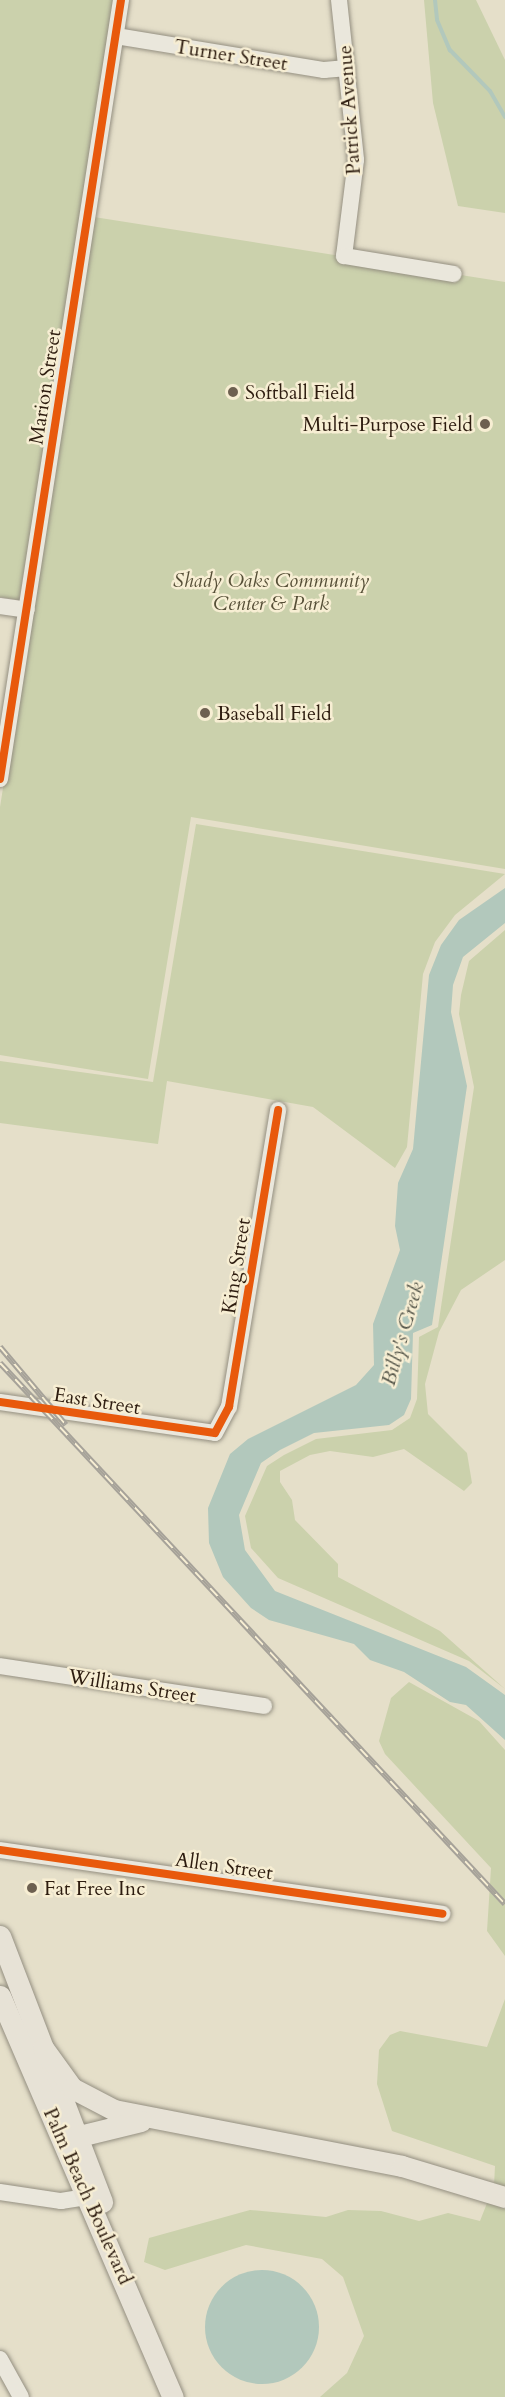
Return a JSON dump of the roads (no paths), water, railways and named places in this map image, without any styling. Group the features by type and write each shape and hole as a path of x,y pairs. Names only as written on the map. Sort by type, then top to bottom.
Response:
{"main road":[{"path":"0,1936 43,2048 70,2138 127,2281"},
{"name":"Palm Beach Boulevard","path":"0,1996 70,2138 85,2197 127,2281 173,2397"},
{"path":"43,2048 72,2088 114,2110 145,2120 402,2166 505,2197"},
{"path":"70,2138 145,2120"}],"street":[{"name":"Marion Street","path":"0,779 121,0"},
{"name":"Patrick Avenue","path":"339,0 356,160 344,256 454,274"},
{"name":"Turner Street","path":"116,36 324,70 347,68"},
{"path":"0,606 27,610"},
{"name":"King Street","path":"222,1426 229,1407 278,1110"},
{"name":"East Street","path":"0,1402 179,1431 215,1433 222,1426"},
{"name":"Williams Street","path":"0,1666 264,1706"},
{"name":"Allen Street","path":"0,1850 442,1914"},
{"path":"0,2192 61,2201 85,2197"},
{"path":"0,2359 21,2397"}],"water":[{"path":"505,888 505,923 463,957 453,985 451,1012 467,1086 432,1325 413,1333 411,1399 404,1415 389,1425 314,1433 280,1450 261,1463 239,1515 245,1550 275,1591 466,1667 505,1695 505,1740 466,1705 450,1702 404,1672 370,1660 354,1644 269,1620 251,1608 223,1577 209,1543 208,1508 230,1454 248,1439 356,1385 374,1365 373,1324 400,1250 395,1226 398,1183 413,1149 429,975 441,945 459,920"},
{"path":"262,2270 284,2274 303,2286 315,2305 319,2327 315,2349 303,2368 284,2380 262,2384 240,2380 221,2368 209,2349 205,2327 209,2305 221,2286 240,2274"}],"waterway":[{"name":"Billy's Creek","path":"435,0 437,20 450,50 490,91 505,117"}],"railway":[{"path":"0,1347 66,1425"},
{"path":"0,1363 505,1904"}],"place":[{"name":"Softball Field","path":"233,392"},
{"name":"Multi-Purpose Field","path":"485,424"},
{"name":"Baseball Field","path":"205,713"},
{"name":"Fat Free Inc","path":"32,1888"}],"park label":[{"name":"Shady Oaks Community Center & Park","path":"271,592"}]}
